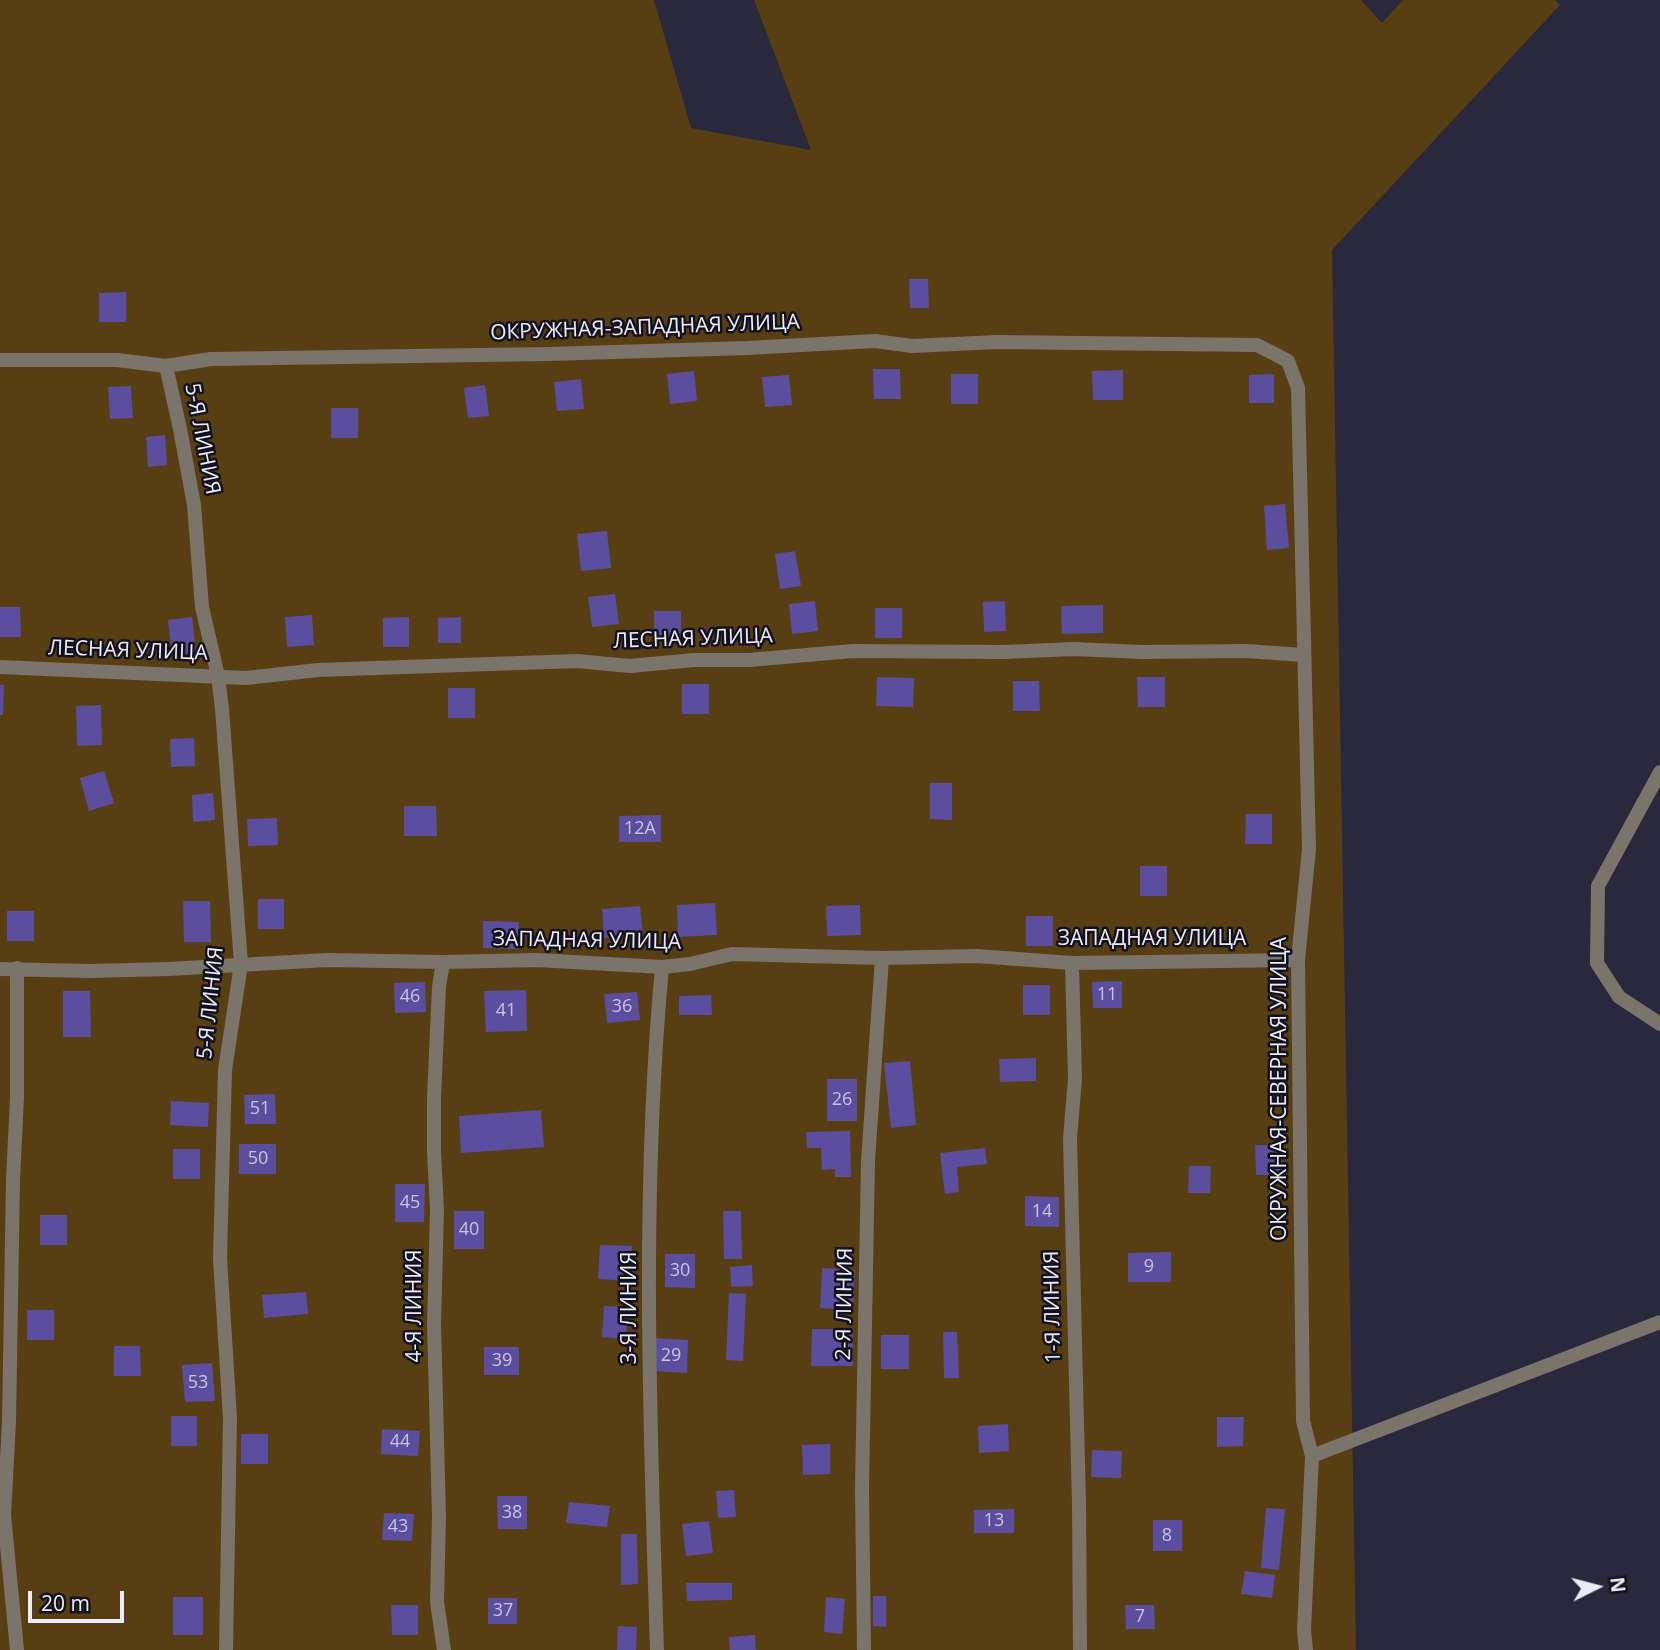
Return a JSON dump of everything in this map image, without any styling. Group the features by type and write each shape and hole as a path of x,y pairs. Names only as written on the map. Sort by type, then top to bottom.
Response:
{"street":[{"name":"ОКРУЖНАЯ-ЗАПАДНАЯ УЛИЦА","path":"0,360 117,360 166,366 211,359 574,353 875,341 912,346 997,342 1257,345 1288,361"},
{"name":"ОКРУЖНАЯ-СЕВЕРНАЯ УЛИЦА","path":"1288,361 1298,388 1309,849 1298,960 1303,1421 1312,1456 1304,1630 1306,1650"},
{"name":"5-Я ЛИНИЯ","path":"166,366 194,505 202,607 218,676 241,964 225,1070 220,1258 230,1418 226,1650"},
{"name":"ЛЕСНАЯ УЛИЦА","path":"0,667 246,678 318,670 577,660 630,666 853,651 1003,652 1073,649 1142,652 1246,651 1303,655"},
{"path":"1660,772 1598,886 1597,963 1619,997 1660,1024"},
{"name":"ЗАПАДНАЯ УЛИЦА","path":"0,968 89,971 327,960 537,960 662,967 690,964 732,954 882,958 977,956 1072,963 1298,960"},
{"name":"2-Я ЛИНИЯ","path":"864,1650 862,1488 868,1174 882,958"},
{"name":"4-Я ЛИНИЯ","path":"443,962 439,987 434,1151 437,1210 434,1324 439,1516 438,1602 444,1650"},
{"name":"1-Я ЛИНИЯ","path":"1072,963 1075,1079 1070,1138 1080,1531 1080,1650"},
{"name":"3-Я ЛИНИЯ","path":"657,1650 650,1421 651,1220 657,1024 662,967"},
{"path":"17,968 17,1097 5,1515 17,1650"},
{"path":"1312,1456 1660,1322"}],"shaded area":[{"path":"0,0 654,0 691,128 811,150 754,0 1361,0 1382,23 1403,0 1555,0 1560,5 1332,250 1356,1650 0,1650"}],"building":[{"path":"909,279 928,279 929,308 910,308"},
{"path":"126,292 126,322 99,322 99,293"},
{"path":"873,369 900,369 901,399 874,399"},
{"path":"1123,370 1123,400 1093,400 1092,371"},
{"path":"694,371 697,401 670,404 667,374"},
{"path":"951,374 978,374 978,404 951,404"},
{"path":"1274,374 1274,403 1249,403 1249,375"},
{"path":"789,375 792,405 765,407 762,377"},
{"path":"581,379 584,409 557,411 554,382"},
{"path":"485,385 489,416 468,418 464,388"},
{"path":"131,386 133,418 110,419 108,387"},
{"path":"331,408 358,408 358,438 331,438"},
{"path":"165,435 167,465 148,467 146,437"},
{"path":"1285,504 1289,548 1267,550 1264,506"},
{"path":"607,531 611,568 581,571 577,534"},
{"path":"795,551 801,586 780,589 775,554"},
{"path":"615,594 619,624 592,627 588,597"},
{"path":"815,601 818,631 792,634 789,604"},
{"path":"1005,601 1006,631 984,632 983,602"},
{"path":"1103,605 1103,633 1062,634 1061,606"},
{"path":"0,607 20,607 21,637 0,637"},
{"path":"875,608 902,608 902,638 875,638"},
{"path":"654,611 681,611 681,641 654,641"},
{"path":"312,615 314,645 287,647 285,617"},
{"path":"192,617 196,652 172,655 168,620"},
{"path":"409,617 409,647 383,647 383,618"},
{"path":"461,617 461,643 438,643 438,618"},
{"path":"877,677 914,678 913,707 876,706"},
{"path":"1137,677 1165,677 1165,707 1138,707"},
{"path":"1013,681 1039,681 1040,711 1013,711"},
{"path":"682,684 709,684 709,714 682,714"},
{"path":"0,685 4,685 3,715 0,715"},
{"path":"448,688 475,688 475,718 448,718"},
{"path":"101,705 102,745 77,746 76,706"},
{"path":"194,738 195,766 171,767 170,739"},
{"path":"104,771 114,803 89,811 80,778"},
{"path":"930,783 952,783 952,820 930,819"},
{"path":"213,793 215,820 193,822 192,795"},
{"path":"404,806 436,806 437,836 404,836"},
{"path":"1246,814 1272,814 1272,844 1245,844"},
{"path":"661,815 661,842 619,842 619,816"},
{"path":"277,818 278,845 248,846 247,819"},
{"path":"1140,866 1167,866 1167,896 1140,896"},
{"path":"258,899 284,899 284,929 258,929"},
{"path":"183,901 210,901 211,942 184,942"},
{"path":"715,903 717,935 678,937 677,905"},
{"path":"860,905 861,935 827,936 826,906"},
{"path":"640,906 643,935 604,938 602,909"},
{"path":"7,911 34,911 34,941 7,941"},
{"path":"1026,916 1053,916 1053,946 1026,946"},
{"path":"483,921 519,922 519,949 483,948"},
{"path":"1122,981 1122,1008 1093,1008 1092,982"},
{"path":"425,982 426,1012 395,1013 394,983"},
{"path":"1023,985 1050,985 1050,1015 1023,1015"},
{"path":"526,990 527,1031 486,1032 484,991"},
{"path":"63,991 90,991 91,1037 63,1037"},
{"path":"637,992 640,1020 607,1023 604,994"},
{"path":"711,995 712,1015 679,1015 679,996"},
{"path":"1036,1058 1036,1081 1000,1082 999,1059"},
{"path":"910,1061 916,1125 891,1128 884,1063"},
{"path":"827,1079 857,1079 857,1121 827,1121"},
{"path":"275,1094 276,1124 245,1124 244,1095"},
{"path":"171,1101 209,1103 208,1127 170,1125"},
{"path":"541,1110 544,1147 461,1153 459,1116"},
{"path":"850,1131 851,1177 835,1177 835,1169 822,1170 821,1148 807,1148 806,1132"},
{"path":"239,1144 276,1144 276,1174 239,1174"},
{"path":"1255,1145 1282,1145 1282,1175 1256,1175"},
{"path":"985,1148 987,1164 957,1167 959,1192 945,1194 940,1153"},
{"path":"173,1149 200,1149 200,1179 173,1179"},
{"path":"1189,1166 1211,1166 1210,1193 1188,1193"},
{"path":"395,1184 425,1184 424,1222 395,1222"},
{"path":"1025,1196 1059,1197 1059,1227 1025,1226"},
{"path":"454,1211 484,1211 484,1249 454,1249"},
{"path":"723,1211 741,1211 742,1259 724,1259"},
{"path":"40,1215 67,1215 67,1245 40,1245"},
{"path":"600,1245 632,1246 631,1281 598,1279"},
{"path":"1171,1252 1171,1282 1128,1282 1128,1253"},
{"path":"665,1254 695,1254 695,1288 665,1287"},
{"path":"752,1265 753,1286 731,1287 730,1267"},
{"path":"822,1268 855,1270 853,1310 820,1308"},
{"path":"306,1292 308,1314 264,1318 262,1295"},
{"path":"729,1293 746,1294 743,1361 726,1360"},
{"path":"604,1306 628,1307 626,1339 602,1337"},
{"path":"27,1310 54,1310 54,1340 27,1340"},
{"path":"812,1329 853,1329 853,1366 811,1366"},
{"path":"943,1332 957,1332 959,1378 944,1378"},
{"path":"881,1335 909,1335 909,1369 881,1369"},
{"path":"655,1338 688,1340 687,1373 654,1371"},
{"path":"114,1346 140,1346 141,1376 114,1376"},
{"path":"484,1347 519,1347 519,1375 484,1375"},
{"path":"212,1363 215,1401 185,1402 182,1365"},
{"path":"171,1416 197,1416 197,1446 171,1446"},
{"path":"1217,1417 1244,1417 1243,1446 1217,1447"},
{"path":"1008,1424 1009,1451 979,1453 978,1426"},
{"path":"382,1429 420,1431 418,1456 381,1454"},
{"path":"241,1434 268,1434 268,1464 241,1464"},
{"path":"830,1444 830,1474 803,1475 802,1445"},
{"path":"1092,1450 1122,1451 1121,1478 1091,1477"},
{"path":"734,1490 736,1517 718,1518 716,1491"},
{"path":"497,1496 527,1496 527,1529 498,1529"},
{"path":"569,1502 610,1506 607,1527 566,1523"},
{"path":"1266,1508 1285,1509 1279,1570 1261,1568"},
{"path":"1014,1509 1014,1533 974,1533 974,1510"},
{"path":"384,1513 414,1514 412,1541 382,1540"},
{"path":"1153,1520 1182,1520 1182,1551 1153,1551"},
{"path":"709,1521 713,1553 686,1556 682,1524"},
{"path":"621,1534 637,1534 638,1584 621,1585"},
{"path":"1245,1571 1275,1575 1272,1598 1241,1594"},
{"path":"686,1583 732,1583 732,1600 687,1601"},
{"path":"873,1596 886,1596 886,1627 873,1626"},
{"path":"173,1597 203,1597 203,1635 173,1635"},
{"path":"826,1597 845,1599 842,1634 824,1632"},
{"path":"488,1598 517,1598 517,1624 488,1624"},
{"path":"391,1605 418,1605 418,1635 392,1635"},
{"path":"1125,1605 1154,1605 1155,1629 1126,1629"},
{"path":"618,1626 637,1627 636,1650 617,1650"},
{"path":"755,1635 756,1650 730,1650 729,1637"}]}
